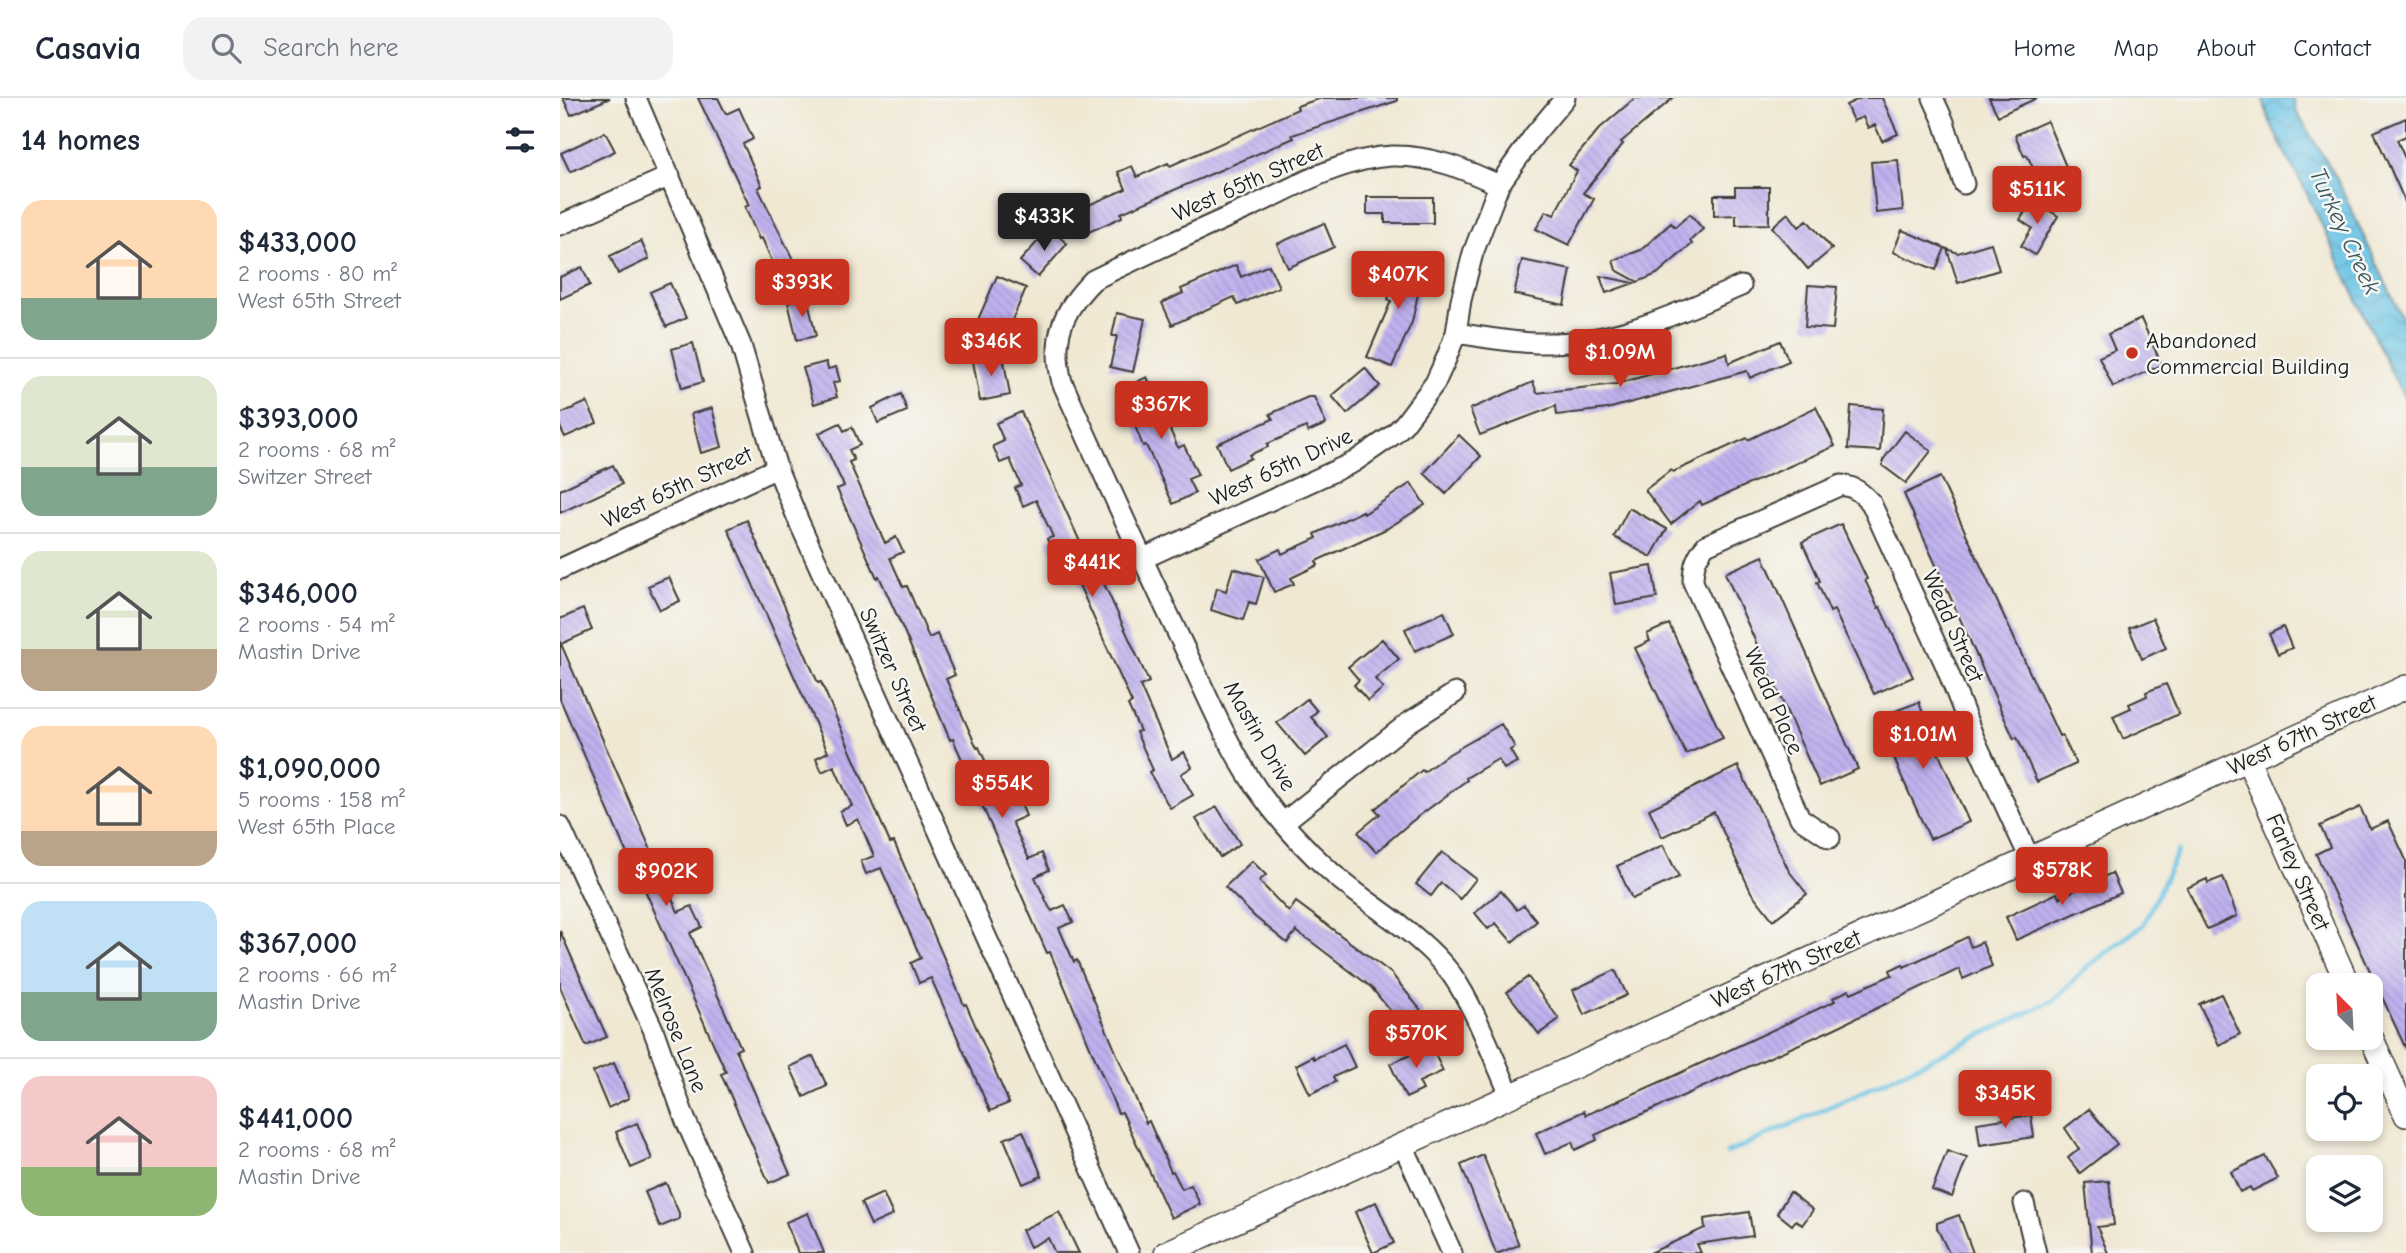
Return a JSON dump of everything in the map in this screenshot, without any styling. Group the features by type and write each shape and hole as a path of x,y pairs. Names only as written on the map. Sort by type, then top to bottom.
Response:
{"street":[{"name":"Switzer Street","path":"636,98 741,345 777,468 805,534 1129,1253"},
{"name":"West 65th Drive","path":"1142,559 1367,454 1398,430 1436,383 1455,333 1473,253 1499,185 1535,134 1565,98"},
{"path":"1933,98 1944,122 1964,184"},
{"name":"West 65th Street","path":"1058,342 1063,317 1075,298 1093,280 1311,179 1362,160 1392,156 1423,158 1452,164 1499,185"},
{"path":"560,225 670,176"},
{"path":"1455,333 1542,343 1586,341 1623,334 1663,320 1741,286"},
{"name":"Mastin Drive","path":"1058,342 1058,367 1062,382 1142,559 1235,750 1257,788 1284,822 1331,872 1432,953 1452,976 1510,1095"},
{"name":"West 65th Street","path":"560,569 777,468"},
{"name":"Wedd Street","path":"1693,570 1697,555 1706,545 1841,485 1861,492 1871,503 1945,664 1974,738 2031,859"},
{"name":"Wedd Place","path":"1693,570 1693,582 1800,818 1830,838"},
{"name":"West 67th Street","path":"1166,1253 2406,687"},
{"path":"1284,822 1408,723 1455,693"},
{"name":"Farley Street","path":"2248,760 2343,973"},
{"name":"Melrose Lane","path":"560,826 653,1029 685,1119 745,1253"},
{"path":"2377,1050 2406,1115"},
{"path":"1403,1145 1452,1253"},
{"path":"2024,1203 2036,1253"}],"water":[{"name":"Turkey Creek","path":"2263,98 2293,98 2297,113 2336,177 2406,326 2406,401 2308,196 2276,136"}],"building":[{"path":"563,98 610,98 571,115"},
{"path":"698,98 718,98 726,114 739,108 753,139 743,144 762,186 758,188 800,274 781,282 745,207 749,205"},
{"path":"1322,98 1397,98 1397,101 1292,135 1294,138 1121,213 1122,217 1080,236 1070,213 1126,189 1118,172 1132,166 1137,177 1168,163 1170,166 1298,109 1297,106"},
{"path":"1635,98 1673,98 1621,142 1623,144 1583,193 1594,199 1569,245 1536,229 1546,211 1554,215 1577,171 1569,165 1599,129"},
{"path":"1861,98 1882,98 1898,134 1882,141 1875,125 1868,128 1863,117 1853,121 1846,105"},
{"path":"1989,98 2037,98 1998,116"},
{"path":"2406,118 2406,136 2397,140 2406,161 2406,204 2374,132"},
{"path":"2047,121 2067,169 2039,181 2015,135"},
{"path":"605,132 615,151 570,172 561,153"},
{"path":"1898,160 1903,210 1876,213 1871,162"},
{"path":"1735,187 1769,187 1769,224 1736,225 1736,215 1714,216 1714,195 1735,195"},
{"path":"1367,197 1433,197 1433,223 1385,223 1385,214 1367,214"},
{"path":"2032,200 2058,216 2035,255 2021,246 2032,228 2020,220"},
{"path":"1788,213 1799,227 1807,220 1832,249 1808,269 1772,227"},
{"path":"1690,214 1703,229 1690,241 1692,244 1657,274 1638,282 1616,270 1613,260 1641,250 1671,223 1675,227"},
{"path":"1324,223 1334,247 1288,268 1277,244"},
{"path":"1050,228 1067,244 1038,277 1020,261"},
{"path":"1902,230 1945,248 1936,270 1893,252"},
{"path":"641,241 649,259 618,274 610,256"},
{"path":"1991,243 1999,270 1958,283 1947,249 1958,253"},
{"path":"1399,254 1425,261 1412,322 1392,367 1367,357 1391,301 1388,300"},
{"path":"1522,260 1571,270 1564,305 1514,294"},
{"path":"1236,265 1241,277 1269,265 1279,287 1238,305 1234,297 1172,325 1162,303 1183,293 1181,289"},
{"path":"582,267 590,285 560,299 560,277"},
{"path":"997,276 1026,288 1006,334 977,322"},
{"path":"1600,276 1634,283 1606,293"},
{"path":"670,283 686,318 666,327 650,292"},
{"path":"1808,285 1837,287 1833,329 1805,327"},
{"path":"807,297 816,336 797,340 788,302"},
{"path":"1117,313 1145,319 1133,372 1110,367 1117,336 1112,336"},
{"name":"Abandoned Commercial Building","path":"2141,319 2162,365 2113,387 2099,357 2115,350 2108,334"},
{"path":"1780,341 1789,361 1750,378 1747,371 1607,409 1557,415 1556,406 1480,435 1470,409 1533,382 1537,393 1616,384 1727,353 1729,363"},
{"path":"693,343 703,382 682,388 672,349"},
{"path":"1003,356 1010,395 980,401 973,361"},
{"path":"826,362 828,369 836,367 840,381 833,383 837,397 814,404 803,368"},
{"path":"1365,368 1380,386 1347,414 1332,396"},
{"path":"1147,377 1178,448 1184,445 1198,475 1188,479 1195,493 1173,504 1146,445 1143,446 1135,426 1138,423 1123,388"},
{"path":"901,394 907,411 878,423 872,408"},
{"path":"1308,397 1314,397 1326,424 1308,432 1306,427 1267,444 1268,447 1249,455 1251,458 1228,469 1217,444 1273,419 1270,414"},
{"path":"587,402 597,423 565,437 560,427 560,414"},
{"path":"1851,406 1883,409 1880,451 1848,449"},
{"path":"1816,407 1835,446 1702,505 1700,501 1671,524 1645,490 1671,470 1673,472 1747,438 1748,440"},
{"path":"712,408 722,447 701,453 691,414"},
{"path":"1021,412 1081,544 1085,542 1149,682 1140,686 1172,759 1184,752 1192,767 1181,774 1193,795 1170,808 1149,772 1153,770 1136,732 1140,731 1128,705 1132,703 1076,578 1066,582 1047,539 1053,537 1036,500 1023,506 1015,488 1021,485 1010,459 1000,463 993,446 1004,441 996,423"},
{"path":"840,423 844,431 852,427 860,445 849,450 854,460 849,462 885,543 896,537 903,552 890,558 903,587 907,586 929,638 937,634 955,675 946,679 977,748 979,747 1005,805 1019,799 1026,816 1012,822 1029,859 1042,853 1049,870 1035,877 1049,907 1052,911 1065,905 1073,922 1059,928 1074,962 1077,960 1146,1123 1149,1121 1171,1172 1173,1171 1182,1189 1191,1185 1200,1204 1171,1218 1122,1112 1118,1113 1050,952 1047,953 953,739 950,740 904,631 837,489 844,486 819,433"},
{"path":"1905,431 1931,451 1906,483 1883,466 1883,460"},
{"path":"1459,435 1481,456 1446,494 1424,473"},
{"path":"613,465 622,484 560,513 560,490"},
{"path":"1940,477 2059,736 2062,735 2076,764 2037,782 2017,737 2014,739 1904,494"},
{"path":"1411,483 1425,505 1386,529 1316,561 1318,565 1291,578 1294,584 1274,592 1259,559 1280,549 1282,554 1317,538 1315,534 1363,511 1364,514"},
{"path":"1629,508 1667,529 1651,557 1614,537"},
{"path":"747,520 1009,1103 990,1111 931,978 919,983 911,963 921,958 881,868 866,874 861,861 874,856 858,819 846,825 840,811 852,806 834,766 822,772 816,758 828,752 728,529"},
{"path":"1841,524 1878,608 1880,607 1913,677 1874,694 1834,610 1830,612 1817,582 1820,581 1802,542"},
{"path":"1763,556 1858,769 1820,786 1725,573"},
{"path":"1652,566 1657,598 1616,605 1610,573"},
{"path":"1233,568 1264,577 1256,604 1249,602 1243,620 1211,610 1217,588 1226,591"},
{"path":"669,577 680,601 660,610 648,586"},
{"path":"583,609 592,630 561,644 678,912 692,906 702,927 690,933 741,1048 736,1050 790,1174 769,1183 721,1074 726,1072 641,881 639,882 560,699 560,619"},
{"path":"1444,612 1454,634 1415,651 1405,629"},
{"path":"2153,618 2166,648 2142,659 2129,628"},
{"path":"1669,624 1723,738 1686,754 1635,648 1650,641 1647,634"},
{"path":"2283,627 2292,648 2278,654 2269,634"},
{"path":"1382,639 1399,659 1375,679 1383,688 1368,701 1354,685 1359,680 1348,667"},
{"path":"2166,684 2179,714 2123,739 2113,716 2131,708 2129,704 2147,696 2146,692"},
{"path":"1307,699 1317,711 1311,717 1328,737 1305,756 1277,723"},
{"path":"1919,702 1929,732 1969,822 1930,839 1900,773 1879,717"},
{"path":"1501,724 1515,747 1510,750 1517,762 1504,769 1498,759 1466,778 1467,780 1376,852 1358,832 1380,814 1375,809 1422,770 1424,772 1444,757"},
{"path":"1738,766 1789,871 1807,894 1773,920 1751,892 1714,812 1662,837 1649,809"},
{"path":"1217,807 1240,844 1220,857 1196,819"},
{"path":"2360,807 2370,829 2388,821 2406,860 2406,1049 2384,1001 2384,973 2371,973 2316,854 2330,847 2320,826"},
{"path":"1663,845 1679,877 1632,899 1617,866"},
{"path":"1442,852 1476,879 1460,899 1441,883 1431,896 1416,884"},
{"path":"1252,861 1266,875 1259,881 1289,912 1296,902 1391,973 1424,1014 1405,1029 1371,987 1313,943 1296,931 1287,943 1255,917 1225,887"},
{"path":"2112,873 2121,893 2016,940 2006,917 2057,893 2059,898"},
{"path":"2223,877 2237,916 2207,929 2187,888 2207,879 2208,883"},
{"path":"1501,891 1517,910 1524,905 1537,921 1512,942 1496,923 1488,929 1475,913"},
{"path":"560,931 607,1037 586,1046 560,987"},
{"path":"1967,937 1971,947 1982,942 1992,966 1963,979 1959,969 1831,1030 1595,1135 1597,1140 1575,1150 1572,1142 1545,1154 1536,1133 1584,1111 1586,1115 1667,1079 1835,1001 1833,998 1849,990 1851,993 1892,975 1890,970 1903,964 1904,967"},
{"path":"1615,970 1627,995 1584,1015 1573,990"},
{"path":"1528,977 1559,1019 1539,1034 1507,992"},
{"path":"2221,994 2240,1034 2219,1045 2199,1004"},
{"path":"1344,1044 1355,1067 1333,1077 1335,1082 1310,1094 1296,1065"},
{"path":"1431,1046 1443,1071 1419,1082 1423,1090 1406,1098 1390,1064"},
{"path":"813,1056 827,1086 804,1097 790,1067"},
{"path":"614,1063 629,1098 608,1108 593,1072"},
{"path":"2089,1109 2117,1144 2080,1173 2068,1158 2079,1149 2065,1128"},
{"path":"2031,1115 2034,1137 1980,1145 1977,1123"},
{"path":"637,1123 652,1159 631,1168 616,1132"},
{"path":"1023,1131 1042,1176 1023,1184 1004,1139"},
{"path":"1947,1151 1967,1158 1952,1197 1932,1190"},
{"path":"1483,1155 1519,1245 1499,1253 1496,1253 1461,1165"},
{"path":"2265,1156 2278,1178 2252,1191 2250,1187 2240,1192 2231,1172"},
{"path":"2109,1181 2114,1225 2097,1227 2108,1253 2092,1253 2085,1183"},
{"path":"666,1183 679,1219 660,1227 645,1192"},
{"path":"1790,1192 1813,1210 1802,1225 1796,1220 1792,1225 1777,1213"},
{"path":"883,1193 893,1215 871,1225 861,1203"},
{"path":"1376,1202 1394,1243 1373,1253 1355,1212"},
{"path":"1059,1212 1079,1253 1055,1253 1048,1238 1030,1247 1022,1230"},
{"path":"1749,1212 1753,1236 1697,1244 1701,1253 1650,1253 1705,1228 1704,1219"},
{"path":"808,1213 824,1253 798,1253 786,1222"},
{"path":"1959,1215 1973,1253 1949,1253 1937,1228 1937,1223"}],"waterway":[{"path":"1727,1153 1839,1103 2054,1000 2088,966 2143,925 2178,851"}],"place":[{"name":"Abandoned Commercial Building","path":"2132,353"}]}
